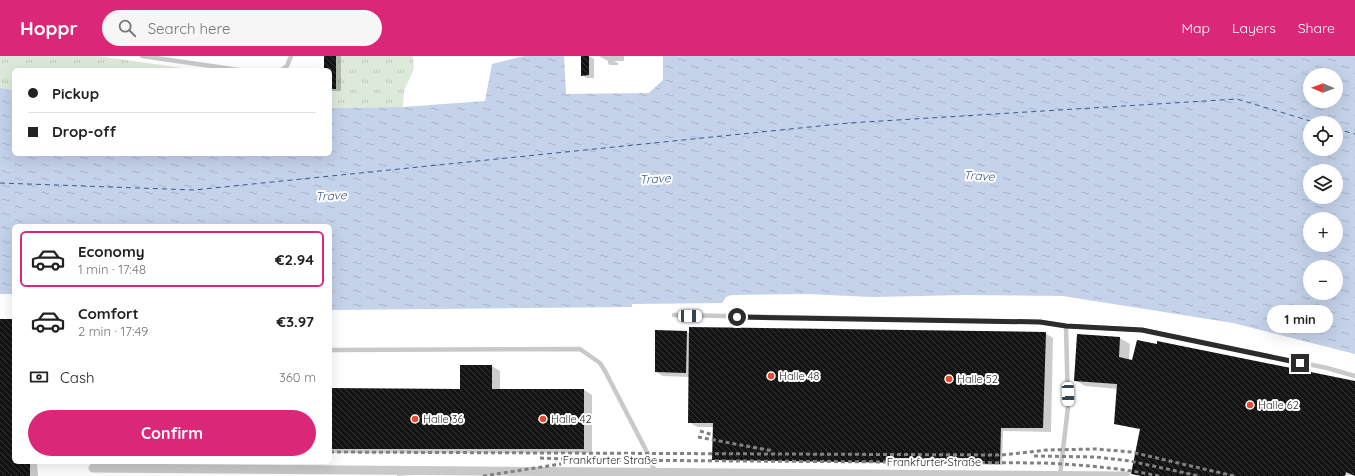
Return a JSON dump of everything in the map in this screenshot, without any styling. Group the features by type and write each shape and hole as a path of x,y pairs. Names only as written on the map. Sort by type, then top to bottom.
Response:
{"street":[{"name":"Frankfurter Straße","path":"93,468 111,472 1125,476"}],"lane":[{"path":"145,56 226,68"},
{"path":"284,68 287,66 291,56"},
{"path":"674,316 1040,322 1066,326 1142,330 1327,368 1355,376"},
{"path":"1060,475 1068,407 1066,326"},
{"path":"332,350 580,349 600,363 605,371 648,454 655,474"}],"green space":[{"path":"0,56 98,56 183,68 12,68 12,90 0,88"},
{"path":"336,56 413,56 414,69 404,91 403,107 332,108 332,89 336,89"}],"water":[{"name":"Trave","path":"524,56 564,56 566,94 649,93 663,80 663,56 1355,56 1355,354 1233,323 1063,296 964,295 873,297 806,294 731,295 726,297 722,303 632,304 632,307 332,310 332,224 12,224 12,294 0,294 0,88 12,90 12,156 332,156 332,108 403,107 485,101 492,64"}],"building":[{"path":"324,56 336,56 336,89 332,89 332,68 324,68"},
{"path":"581,56 589,56 589,75 581,76"},
{"path":"0,319 12,319 12,464 30,464 30,476 0,476"},
{"path":"689,327 1046,332 1043,428 1001,428 1000,464 712,460 713,423 688,423"},
{"path":"655,330 687,331 686,373 655,372"},
{"name":"Halle 62","path":"1077,334 1120,337 1119,357 1132,360 1137,340 1157,344 1157,341 1355,381 1355,476 1346,472 1345,476 1142,476 1131,474 1140,429 1114,424 1117,384 1074,381"},
{"name":"Halle 36","path":"460,365 492,365 492,389 584,389 584,449 332,449 332,388 460,389"}],"ferry route":[{"path":"0,183 194,190 849,123 1237,99 1303,119"},
{"path":"1343,131 1355,134"}],"railway":[{"path":"700,431 713,435"},
{"path":"698,437 773,451"},
{"path":"332,452 1002,455 1047,450 1096,449 1131,452 1234,476"},
{"path":"1034,456 1096,457 1130,461 1199,476"},
{"path":"540,458 590,460 1045,463 1102,467 1159,476"},
{"path":"483,476 561,464"}],"place":[{"name":"Halle 48","path":"771,376"},
{"name":"Halle 52","path":"949,379"},
{"name":"Halle 62","path":"1250,405"},
{"name":"Halle 36","path":"415,419"},
{"name":"Halle 42","path":"543,419"}],"route":[{"path":"737,317 1040,322 1066,326 1142,330 1300,363"}]}
